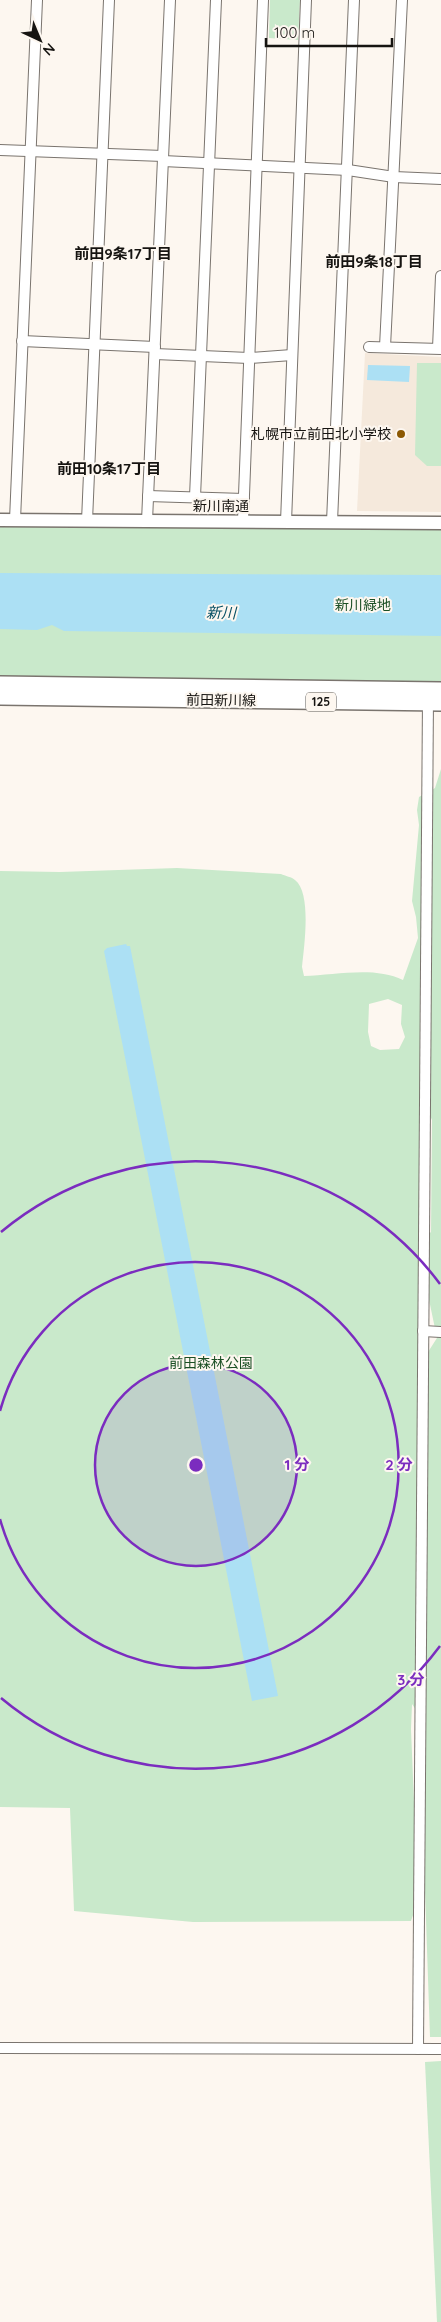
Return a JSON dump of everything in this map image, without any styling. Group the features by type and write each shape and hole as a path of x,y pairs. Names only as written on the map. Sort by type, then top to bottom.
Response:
{"main road":[{"name":"前田新川線","path":"0,684 435,697"},
{"name":"前田新川線","path":"0,697 435,697"}],"street":[{"path":"15,520 37,0"},
{"path":"87,521 109,0"},
{"path":"147,521 170,0"},
{"path":"195,498 216,0"},
{"path":"243,522 263,0"},
{"path":"286,522 306,0"},
{"path":"332,522 354,0"},
{"path":"385,347 402,0"},
{"path":"0,150 102,153 209,163 348,170 394,177 441,179"},
{"path":"369,347 440,348 441,276"},
{"path":"22,340 155,350 201,356 249,358 292,355"},
{"path":"148,496 244,499"},
{"name":"新川南通","path":"0,520 441,523"},
{"path":"418,2049 423,1332 435,697"},
{"path":"423,1332 441,1332"},
{"path":"0,2048 441,2049"}],"shaded area":[{"name":"札幌市立前田北小学校","path":"365,353 441,357 441,512 357,511"}],"green space":[{"path":"270,0 300,0 298,40 269,38"},
{"path":"417,363 441,363 441,466 427,466 415,455"},
{"name":"新川緑地","path":"0,525 441,528 441,683 0,677"},
{"name":"前田森林公園","path":"441,769 441,2037 430,2037 425,1890 425,1723 412,1704 411,1729 418,1900 411,1921 193,1922 74,1911 70,1808 0,1807 0,871 60,872 177,868 281,874 295,880 304,896 306,921 302,967 304,976 368,972 380,973 403,980 418,938 412,901 419,825 417,810 419,797 435,788","holes":["388,999 402,1005 401,1024 405,1037 399,1049 380,1050 371,1046 368,1032 369,1004","422,1099 432,1120 431,1233 421,1222 419,1107","428,1295 437,1338 428,1352"]},
{"path":"441,2061 441,2322 437,2322 425,2062"}],"water":[{"path":"368,365 410,366 409,382 367,380"},
{"name":"新川","path":"0,573 441,575 441,636 64,631 52,625 37,630 0,629"},
{"path":"126,944 130,946 278,1696 252,1701 104,951 107,948"}],"place":[{"name":"札幌市立前田北小学校","path":"401,434"}],"district":[{"name":"前田9条17丁目","path":"123,254"},
{"name":"前田9条18丁目","path":"374,262"},
{"name":"前田10条17丁目","path":"109,469"}]}
